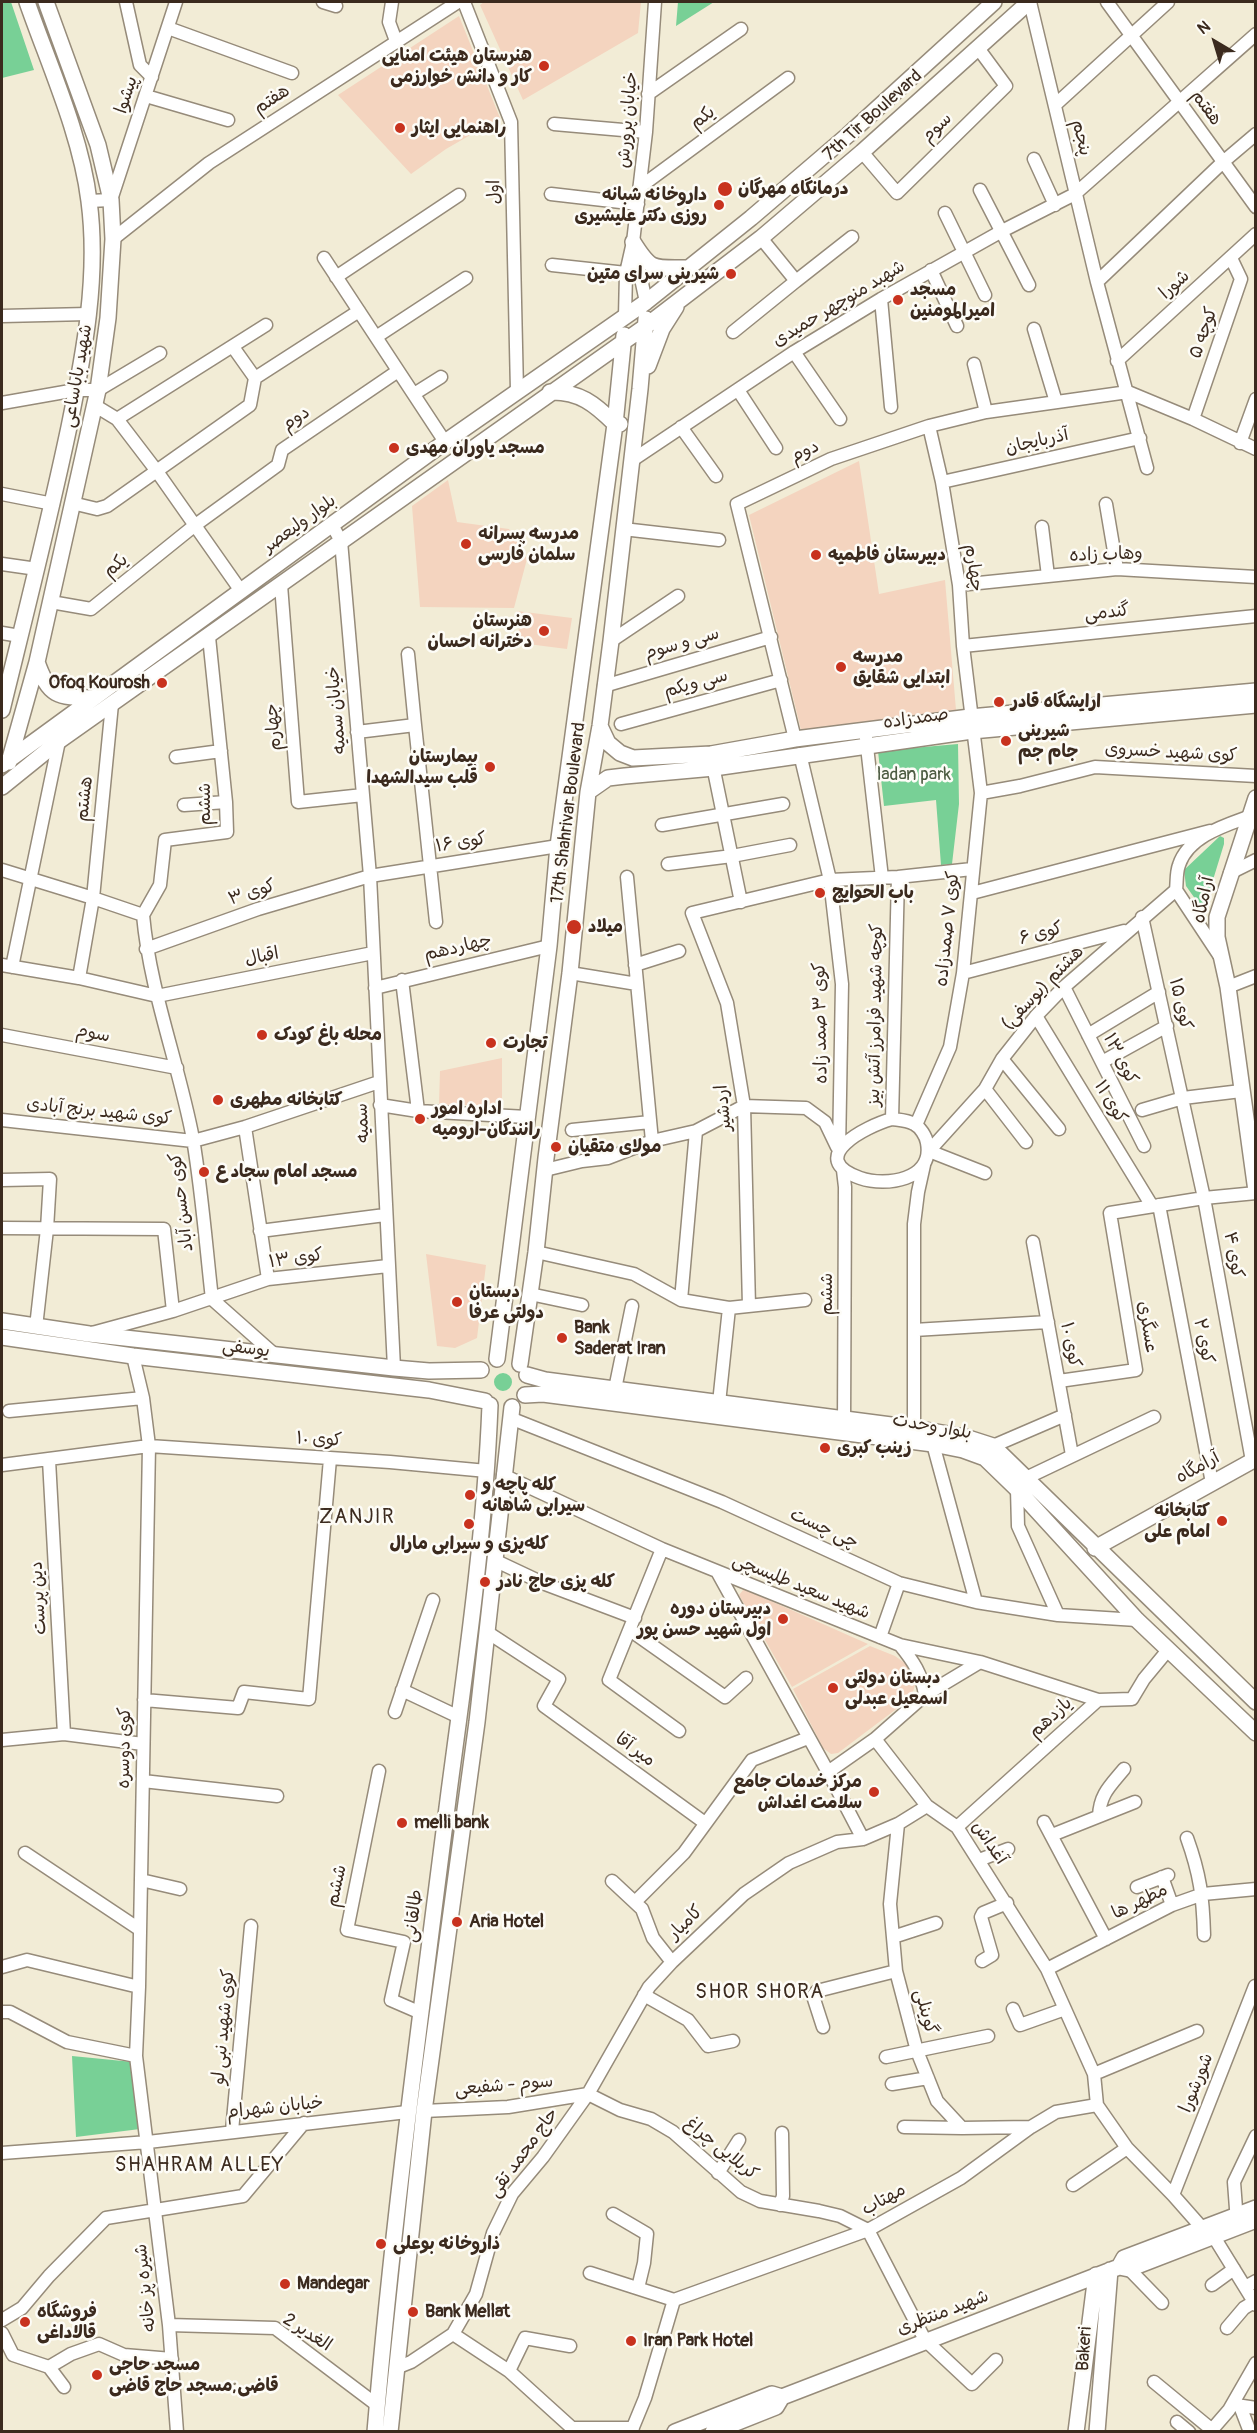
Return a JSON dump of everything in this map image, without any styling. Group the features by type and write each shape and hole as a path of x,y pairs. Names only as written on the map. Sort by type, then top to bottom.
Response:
{"main road":[{"name":"شهید باباساعی","path":"2,707 53,504 76,390 88,314 93,245 89,201 81,156 27,2"},
{"name":"شهید باباساعی","path":"2,787 6,762 37,662 98,390 108,318 113,239 111,200 98,145 46,2"},
{"name":"7th Tir Boulevard","path":"625,317 760,211 931,61 994,2"},
{"name":"7th Tir Boulevard","path":"623,341 761,238 862,152 1030,2"},
{"path":"931,61 946,77"},
{"path":"633,242 645,262 655,268 686,268"},
{"path":"640,389 662,329 680,299"},
{"name":"17th Shahrivar Boulevard","path":"523,1370 545,1164 570,973 588,792 600,726 640,389 646,302"},
{"name":"بلوار ولیعصر","path":"6,762 445,442 625,317"},
{"name":"17th Shahrivar Boulevard","path":"497,1359 549,946 558,846 615,423 625,317"},
{"path":"2,787 59,741 209,637 623,341"},
{"path":"550,392 561,392 588,399 615,423 635,425"},
{"path":"37,662 44,682 61,697 93,698"},
{"name":"صمدزاده","path":"588,792 608,778 712,761 800,754 866,738 1256,691"},
{"name":"صمدزاده","path":"971,724 1256,705"},
{"name":"صمدزاده","path":"600,726 608,743 620,753 633,758 712,761 795,739 866,738"},
{"path":"795,739 800,754"},
{"name":"آرامگاه","path":"1256,798 1217,917 1216,936 1228,987 1246,1099 1256,1192"},
{"path":"522,1155 545,1164"},
{"name":"یوسفی","path":"2,1321 89,1334 394,1368 429,1371 481,1370"},
{"name":"یوسفی","path":"2,1337 133,1356 429,1390 487,1403"},
{"path":"497,1359 513,1360 523,1370 528,1385 525,1395 511,1412 487,1403 478,1383 481,1370 485,1365 497,1359"},
{"name":"بلوار وحدت","path":"523,1370 545,1380 615,1389 718,1409"},
{"path":"429,1371 429,1390"},
{"name":"بلوار وحدت","path":"525,1395 543,1394 718,1409 933,1438 965,1437 993,1446 1021,1484 1137,1620 1256,1733"},
{"name":"طالقانی","path":"375,2432 407,2112 459,1717 487,1471 487,1403"},
{"name":"طالقانی","path":"390,2432 424,2111 487,1632 511,1412"},
{"name":"بلوار وحدت","path":"933,1438 985,1458 1021,1484 1095,1548 1256,1702"},
{"name":"آرامگاه","path":"1095,1548 1254,1459"},
{"path":"407,2112 424,2111"},
{"name":"شهید منتظری","path":"713,2432 776,2407 782,2397 925,2340 1114,2270 1124,2258 1209,2233 1236,2222 1256,2208"},
{"name":"شهید منتظری","path":"1236,2222 1256,2220"},
{"path":"1076,2432 1114,2270"},
{"name":"Bakeri","path":"1097,2432 1114,2270"},
{"name":"شهید منتظری","path":"675,2432 772,2394 782,2397"}],"street":[{"path":"126,2 140,65 152,77"},
{"name":"پیشوا","path":"111,200 176,2"},
{"path":"323,2 336,6"},
{"path":"392,2 389,22 396,41"},
{"name":"هفتم","path":"113,239 209,163 458,2"},
{"name":"اول","path":"464,2 511,122 517,391"},
{"name":"خیابان پرورش","path":"625,317 626,273 633,242 646,132 655,2"},
{"name":"پنجم","path":"1030,2 1097,282 1147,468"},
{"name":"هفتم","path":"1107,2 1256,207"},
{"path":"1055,105 1168,2"},
{"path":"168,28 292,73"},
{"path":"648,94 741,29"},
{"name":"شهبد منوچهر حمیدی","path":"631,461 794,352 881,298 1002,231 1076,194 1256,34"},
{"name":"سوم","path":"862,152 897,193 1006,86 978,48"},
{"name":"یکم","path":"640,187 788,78"},
{"path":"146,96 228,120"},
{"path":"554,124 646,132"},
{"path":"1097,282 1223,162 1256,134"},
{"path":"1034,159 1055,205"},
{"path":"980,190 1029,285"},
{"path":"551,194 638,204"},
{"path":"336,277 459,195"},
{"path":"89,201 111,200"},
{"path":"945,213 985,295"},
{"name":"شورا","path":"1118,361 1256,234"},
{"path":"733,332 852,237"},
{"path":"761,238 796,281"},
{"name":"خیابان پرورش","path":"633,242 646,302"},
{"path":"324,258 445,442"},
{"name":"کوچه ۵","path":"1193,419 1241,279 1231,258"},
{"path":"552,265 626,273"},
{"path":"932,270 957,326"},
{"path":"376,337 466,278"},
{"path":"881,298 891,406"},
{"path":"72,503 97,509 107,506 250,405 255,378 359,311"},
{"path":"2,316 88,314"},
{"path":"117,419 266,325"},
{"path":"1034,329 1056,402"},
{"path":"232,347 255,378"},
{"path":"794,352 840,419"},
{"path":"2,403 76,390 98,390 160,353"},
{"path":"974,364 986,412"},
{"name":"دوم","path":"194,526 278,465 282,450 398,371"},
{"path":"414,394 441,377"},
{"path":"738,390 776,448"},
{"path":"1128,392 1256,449"},
{"name":"دوم","path":"795,739 737,504 831,459 929,426 986,412 1128,392"},
{"path":"1240,443 1256,399"},
{"path":"94,405 117,419 156,470 241,591"},
{"name":"چهارم","path":"929,426 942,482 959,585 971,724"},
{"path":"681,427 716,476"},
{"name":"آذربایجان","path":"942,482 1140,438"},
{"path":"2,494 53,504"},
{"path":"1106,504 1117,569"},
{"path":"332,525 341,541"},
{"name":"یکم","path":"51,602 91,609 194,526"},
{"path":"1042,527 1048,576"},
{"path":"623,530 719,540"},
{"name":"خیابان سمیه","path":"341,541 370,876"},
{"path":"2,564 37,569"},
{"name":"وهاب زاده","path":"959,585 1117,569 1256,577"},
{"name":"چهارم","path":"281,585 298,802 363,795"},
{"path":"610,641 678,596"},
{"name":"گندمی","path":"963,646 1256,616"},
{"path":"2,633 20,636"},
{"name":"ششم","path":"143,915 160,885 165,840 227,832 209,637"},
{"name":"سی و سوم","path":"604,686 771,638"},
{"path":"408,654 425,799 436,922"},
{"name":"سی ویکم","path":"621,723 781,680"},
{"name":"هشتم","path":"79,978 93,898 112,704"},
{"name":"کوی ۷ صمدزاده","path":"916,1125 950,1047 963,973 981,794 971,724"},
{"path":"357,732 415,725"},
{"path":"866,738 882,878"},
{"path":"59,741 7,966 79,978 157,996"},
{"path":"176,757 221,751"},
{"name":"کوی ۳ صمد زاده","path":"800,754 830,880 843,984 839,1151"},
{"path":"712,761 741,902 830,880 898,877 972,869"},
{"name":"کوی شهید خسروی","path":"981,794 1095,767 1256,776"},
{"path":"184,805 226,802"},
{"path":"662,825 783,804"},
{"path":"972,893 1210,831 1248,818"},
{"path":"1210,831 1188,851 1179,865 1176,890 1220,957"},
{"path":"668,864 732,856 790,845"},
{"name":"کوی ۱۶","path":"370,876 558,846"},
{"path":"1230,873 1256,860"},
{"path":"2,870 143,915"},
{"name":"کوی ۳","path":"146,949 258,909 370,876"},
{"name":"سمیه","path":"370,876 394,1368"},
{"path":"627,877 652,1141"},
{"name":"کوچه شهید فرامرز آتش بیز","path":"892,1119 898,877"},
{"name":"هشتم (یوسفی)","path":"928,1151 985,1089 1002,1059 1036,1016 1064,987 1142,917 1176,890"},
{"name":"اردشیر","path":"741,902 693,914 727,1003 744,1106 749,1306"},
{"name":"کوی حسن آباد","path":"143,915 146,949 177,1068 193,1141 212,1299"},
{"name":"کوی ۱۵","path":"1142,917 1204,1198"},
{"name":"کوی ۶","path":"963,973 1128,930"},
{"name":"چهاردهم","path":"375,988 549,946"},
{"path":"635,965 679,951"},
{"name":"اقبال","path":"157,996 374,953"},
{"path":"570,973 637,984"},
{"path":"1228,987 1256,976"},
{"path":"402,980 418,1111"},
{"name":"کوی ۱۳","path":"1064,987 1144,1146"},
{"path":"1088,1035 1159,992"},
{"name":"کوی ۱۱","path":"1036,1016 1155,1206"},
{"path":"1102,1062 1167,1026"},
{"name":"سوم","path":"2,1035 177,1068"},
{"path":"1002,1059 1059,1129"},
{"path":"193,1141 245,1127 379,1082"},
{"path":"985,1089 1026,1142"},
{"path":"1142,1110 1183,1098 1246,1099"},
{"path":"380,1105 418,1111 527,1117"},
{"path":"545,1164 608,1158 652,1141 696,1131 744,1106 806,1108 825,1122 839,1151"},
{"path":"914,1435 915,1215 928,1151 926,1138 916,1125 892,1119 863,1129 843,1144 838,1160 843,1170 868,1181 885,1182 898,1181 913,1175 924,1164"},
{"name":"کوی شهید برنج آبادی","path":"2,1120 193,1141"},
{"path":"572,1130 650,1122"},
{"path":"245,1127 268,1279"},
{"path":"681,1300 696,1131"},
{"path":"928,1151 986,1173"},
{"name":"ششم","path":"843,1170 844,1426"},
{"path":"2,1180 50,1179 36,1327"},
{"path":"1155,1206 1256,1192"},
{"name":"کوی ۴","path":"1204,1198 1254,1459"},
{"name":"عسگری","path":"1059,1381 1136,1370 1110,1213 1155,1206"},
{"name":"کوی ۲","path":"1155,1206 1212,1483"},
{"path":"260,1231 385,1215"},
{"path":"2,1228 164,1229 173,1311"},
{"name":"کوی ۱۰","path":"1033,1242 1072,1455"},
{"path":"536,1252 634,1274 681,1300 729,1308 805,1300"},
{"name":"کوی ۱۳","path":"89,1334 173,1311 268,1279 388,1266"},
{"path":"530,1294 582,1305"},
{"path":"212,1299 274,1354"},
{"path":"615,1389 632,1306"},
{"path":"718,1409 729,1308"},
{"path":"914,1330 1048,1322"},
{"name":"کوی دوسره","path":"133,1356 143,1398 149,1446 136,2056 148,2142"},
{"path":"9,1411 143,1398"},
{"name":"چی چست","path":"511,1412 722,1502 899,1583 976,1602 1058,1615 1137,1620"},
{"path":"993,1446 1065,1415"},
{"path":"1058,1615 1018,1526 1021,1484 1072,1455 1154,1417"},
{"path":"933,1438 976,1602"},
{"name":"کوی ۱۰","path":"2,1465 149,1446 487,1471"},
{"path":"144,1700 238,1708 244,1692 309,1699 330,1458"},
{"name":"دین پرست","path":"49,1460 64,1734"},
{"name":"شهید سعید طلیسچی","path":"503,1475 718,1573 900,1645 980,1662 1098,1700"},
{"path":"662,1549 609,1680 679,1731"},
{"path":"494,1560 545,1584 635,1618"},
{"path":"718,1573 828,1772 862,1839"},
{"path":"880,1637 899,1583"},
{"path":"395,1712 433,1600"},
{"path":"630,1630 725,1697 746,1678"},
{"name":"میر آقا","path":"487,1632 560,1679 543,1706 705,1823"},
{"path":"900,1645 916,1666 923,1680 925,1695"},
{"name":"یازدهم","path":"957,1827 1098,1700 1135,1697 1144,1679 1168,1650"},
{"path":"828,1772 875,1739 925,1695 980,1662"},
{"path":"402,1690 459,1717"},
{"path":"2,1740 64,1734 143,1744"},
{"path":"635,1902 684,1853 752,1760 808,1738"},
{"name":"آغداش","path":"875,1739 927,1806 957,1827 1047,1969 1094,2074 1096,2105"},
{"path":"1099,1816 1100,1801 1104,1792 1124,1769"},
{"name":"ششم","path":"379,1771 347,1930 404,1942 391,2000 421,2013"},
{"path":"143,1781 277,1796"},
{"path":"1052,1835 1135,1802"},
{"name":"کامیار","path":"588,2094 649,1987 744,1894 789,1863 837,1842 862,1839 898,1824 927,1806"},
{"path":"1044,1822 1106,1939"},
{"name":"گوینلی","path":"898,1824 890,1904 896,1971 917,2051 937,2102 962,2128"},
{"path":"1187,1838 1203,1894 1204,1935"},
{"path":"979,1860 1008,1849"},
{"path":"25,1853 139,1929"},
{"path":"1137,1887 1165,1876 1172,1905"},
{"path":"141,1880 180,1889"},
{"path":"612,1881 642,1909 652,1938 672,1962"},
{"name":"مطهر ها","path":"1047,1969 1172,1905 1203,1894 1256,1889"},
{"path":"982,1961 991,1958 992,1955 981,1917 983,1913 1007,1903"},
{"path":"893,1937 936,1923"},
{"name":"کوی شهید نبی لو","path":"232,2131 252,1926"},
{"path":"2,1967 27,1960 139,1987"},
{"path":"823,2027 813,1996 817,1991 896,1971"},
{"name":"شورشورا","path":"1173,2195 1255,1986"},
{"path":"644,1995 688,2020 708,2046 733,2041"},
{"path":"1013,2009 1020,2025 1065,2009"},
{"path":"2,2012 10,2012 67,2042 136,2056"},
{"path":"1094,2074 1197,2031"},
{"path":"886,2056 988,2036"},
{"path":"892,2084 928,2078"},
{"name":"سوم - شفیعی","path":"424,2111 508,2106 588,2094"},
{"name":"کربلایی چراغ","path":"588,2094 620,2110 651,2119 673,2132 741,2192 760,2201 840,2216 868,2230"},
{"name":"حاج محمد تقی","path":"453,2334 476,2294 493,2233 512,2194 543,2157 588,2094"},
{"path":"1096,2105 1127,2148 1209,2233 1234,2269 1250,2284 1255,2304 1244,2308 1227,2328"},
{"name":"مهتاب","path":"674,2300 868,2230 961,2178 1031,2127 1056,2112 1096,2105"},
{"name":"خیابان شهرام","path":"2,2153 148,2142 407,2112"},
{"path":"2,2320 22,2308 49,2276 106,2218 243,2196 304,2123"},
{"path":"904,2127 1031,2127"},
{"path":"780,2205 783,2196 782,2133"},
{"path":"1236,2222 1234,2182 1256,2136"},
{"path":"718,2173 739,2140"},
{"name":"شیره پز خانه","path":"148,2142 169,2325 177,2432"},
{"path":"1073,2185 1127,2148"},
{"path":"613,2214 647,2234 644,2263 638,2288"},
{"path":"868,2230 925,2340 972,2384 996,2360"},
{"path":"1212,2285 1234,2269"},
{"path":"1114,2270 1162,2303"},
{"path":"396,2368 411,2362 453,2334 509,2371 572,2428 632,2430 645,2398 674,2300 590,2273"},
{"name":"2 الغدیر","path":"169,2325 275,2328 377,2405"},
{"path":"2,2333 13,2355 49,2367 64,2387"},
{"path":"509,2371 525,2338 570,2346"},
{"path":"49,2367 71,2354 99,2344 124,2355 172,2359"},
{"path":"1154,2382 1211,2431 1236,2405 1256,2363"},
{"path":"1236,2405 1256,2408"},
{"path":"1236,2405 1250,2432"},
{"path":"1177,2422 1190,2432"}],"shaded area":[{"name":"هنرستان هیئت امنایی کار و دانش خوارزمی","path":"484,2 641,2 638,33 523,100 480,5"},
{"path":"459,16 500,118 446,149 411,174 338,95"},
{"path":"859,461 879,594 945,580 956,710 801,730 749,515"},
{"name":"مدرسه پسرانه سلمان فارسی","path":"448,480 457,522 509,529 527,559 514,608 420,607 412,506"},
{"name":"هنرستان دخترانه احسان","path":"517,611 572,618 567,649 520,643"},
{"path":"502,1058 502,1105 439,1105 440,1071"},
{"name":"دبستان دولتی عرفا","path":"426,1254 486,1265 477,1338 455,1348 437,1346"},
{"name":"دبیرستان دوره اول شهید حسن پور","path":"744,1589 868,1644 792,1687 739,1595"},
{"path":"870,1646 895,1656 909,1666 915,1685 911,1698 838,1753 831,1754 823,1748 793,1689"}],"green space":[{"path":"2,2 11,2 34,70 2,78"},
{"path":"678,2 714,2 676,26"},
{"name":"ladan park","path":"958,744 959,804 952,864 941,865 936,800 884,806 878,751"},
{"path":"1220,836 1224,838 1224,844 1205,906 1201,907 1186,886 1184,870"},
{"path":"499,1373 507,1373 512,1378 510,1389 499,1391 494,1386 494,1378"},
{"path":"72,2056 133,2062 140,2129 76,2137"}],"place":[{"name":"هنرستان هیئت امنایی کار و دانش خوارزمی","path":"544,66"},
{"name":"راهنمایی ایثار","path":"400,128"},
{"name":"درمانگاه مهرگان","path":"725,189"},
{"name":"داروخانه شبانه روزی دکتر علیشیری","path":"719,205"},
{"name":"شیرینی سرای متین","path":"731,274"},
{"name":"مسجد امیرالمومنین","path":"898,300"},
{"name":"مسجد یاوران مهدی","path":"394,448"},
{"name":"مدرسه پسرانه سلمان فارسی","path":"466,544"},
{"name":"دبیرستان فاطمیه","path":"816,555"},
{"name":"هنرستان دخترانه احسان","path":"544,631"},
{"name":"مدرسه ابتدایی شقایق","path":"841,667"},
{"name":"Ofoq Kourosh","path":"162,683"},
{"name":"ارایشگاه قادر","path":"999,702"},
{"name":"شیرینی جام جم","path":"1006,741"},
{"name":"بیمارستان قلب سیدالشهدا","path":"490,767"},
{"name":"باب الحوایج","path":"820,893"},
{"name":"میلاد","path":"574,927"},
{"name":"محله باغ کودک","path":"262,1035"},
{"name":"تجارت","path":"491,1043"},
{"name":"کتابخانه مطهری","path":"218,1100"},
{"name":"اداره امور رانندگان-ارومیه","path":"420,1119"},
{"name":"مولای متقیان","path":"556,1147"},
{"name":"مسجد امام سجاد ع","path":"204,1172"},
{"name":"دبستان دولتی عرفا","path":"457,1302"},
{"name":"Bank Saderat Iran","path":"562,1338"},
{"name":"زینب کبری","path":"825,1448"},
{"name":"کله پاچه و سیرابی شاهانه","path":"470,1495"},
{"name":"کتابخانه امام علی","path":"1222,1521"},
{"name":"کله‌پزی و سیرابی مارال","path":"469,1524"},
{"name":"کله پزى حاج نادر","path":"485,1582"},
{"name":"دبیرستان دوره اول شهید حسن پور","path":"783,1619"},
{"name":"دبستان دولتی اسمعیل عبدلی","path":"833,1688"},
{"name":"مرکز خدمات جامع سلامت اغداش","path":"874,1792"},
{"name":"melli bank","path":"402,1823"},
{"name":"Aria Hotel","path":"457,1922"},
{"name":"ذاروخانه بوعلی","path":"381,2244"},
{"name":"Mandegar","path":"285,2284"},
{"name":"Bank Mellat","path":"413,2312"},
{"name":"فروشگاه قالاداغی","path":"25,2322"},
{"name":"Iran Park Hotel","path":"631,2341"},
{"name":"مسجد حاجی قاضی;مسجد حاج قاضی","path":"97,2375"}],"district":[{"name":"ZANJIR","path":"357,1518"},
{"name":"SHOR SHORA","path":"760,1993"},
{"name":"SHAHRAM ALLEY","path":"200,2166"}]}
